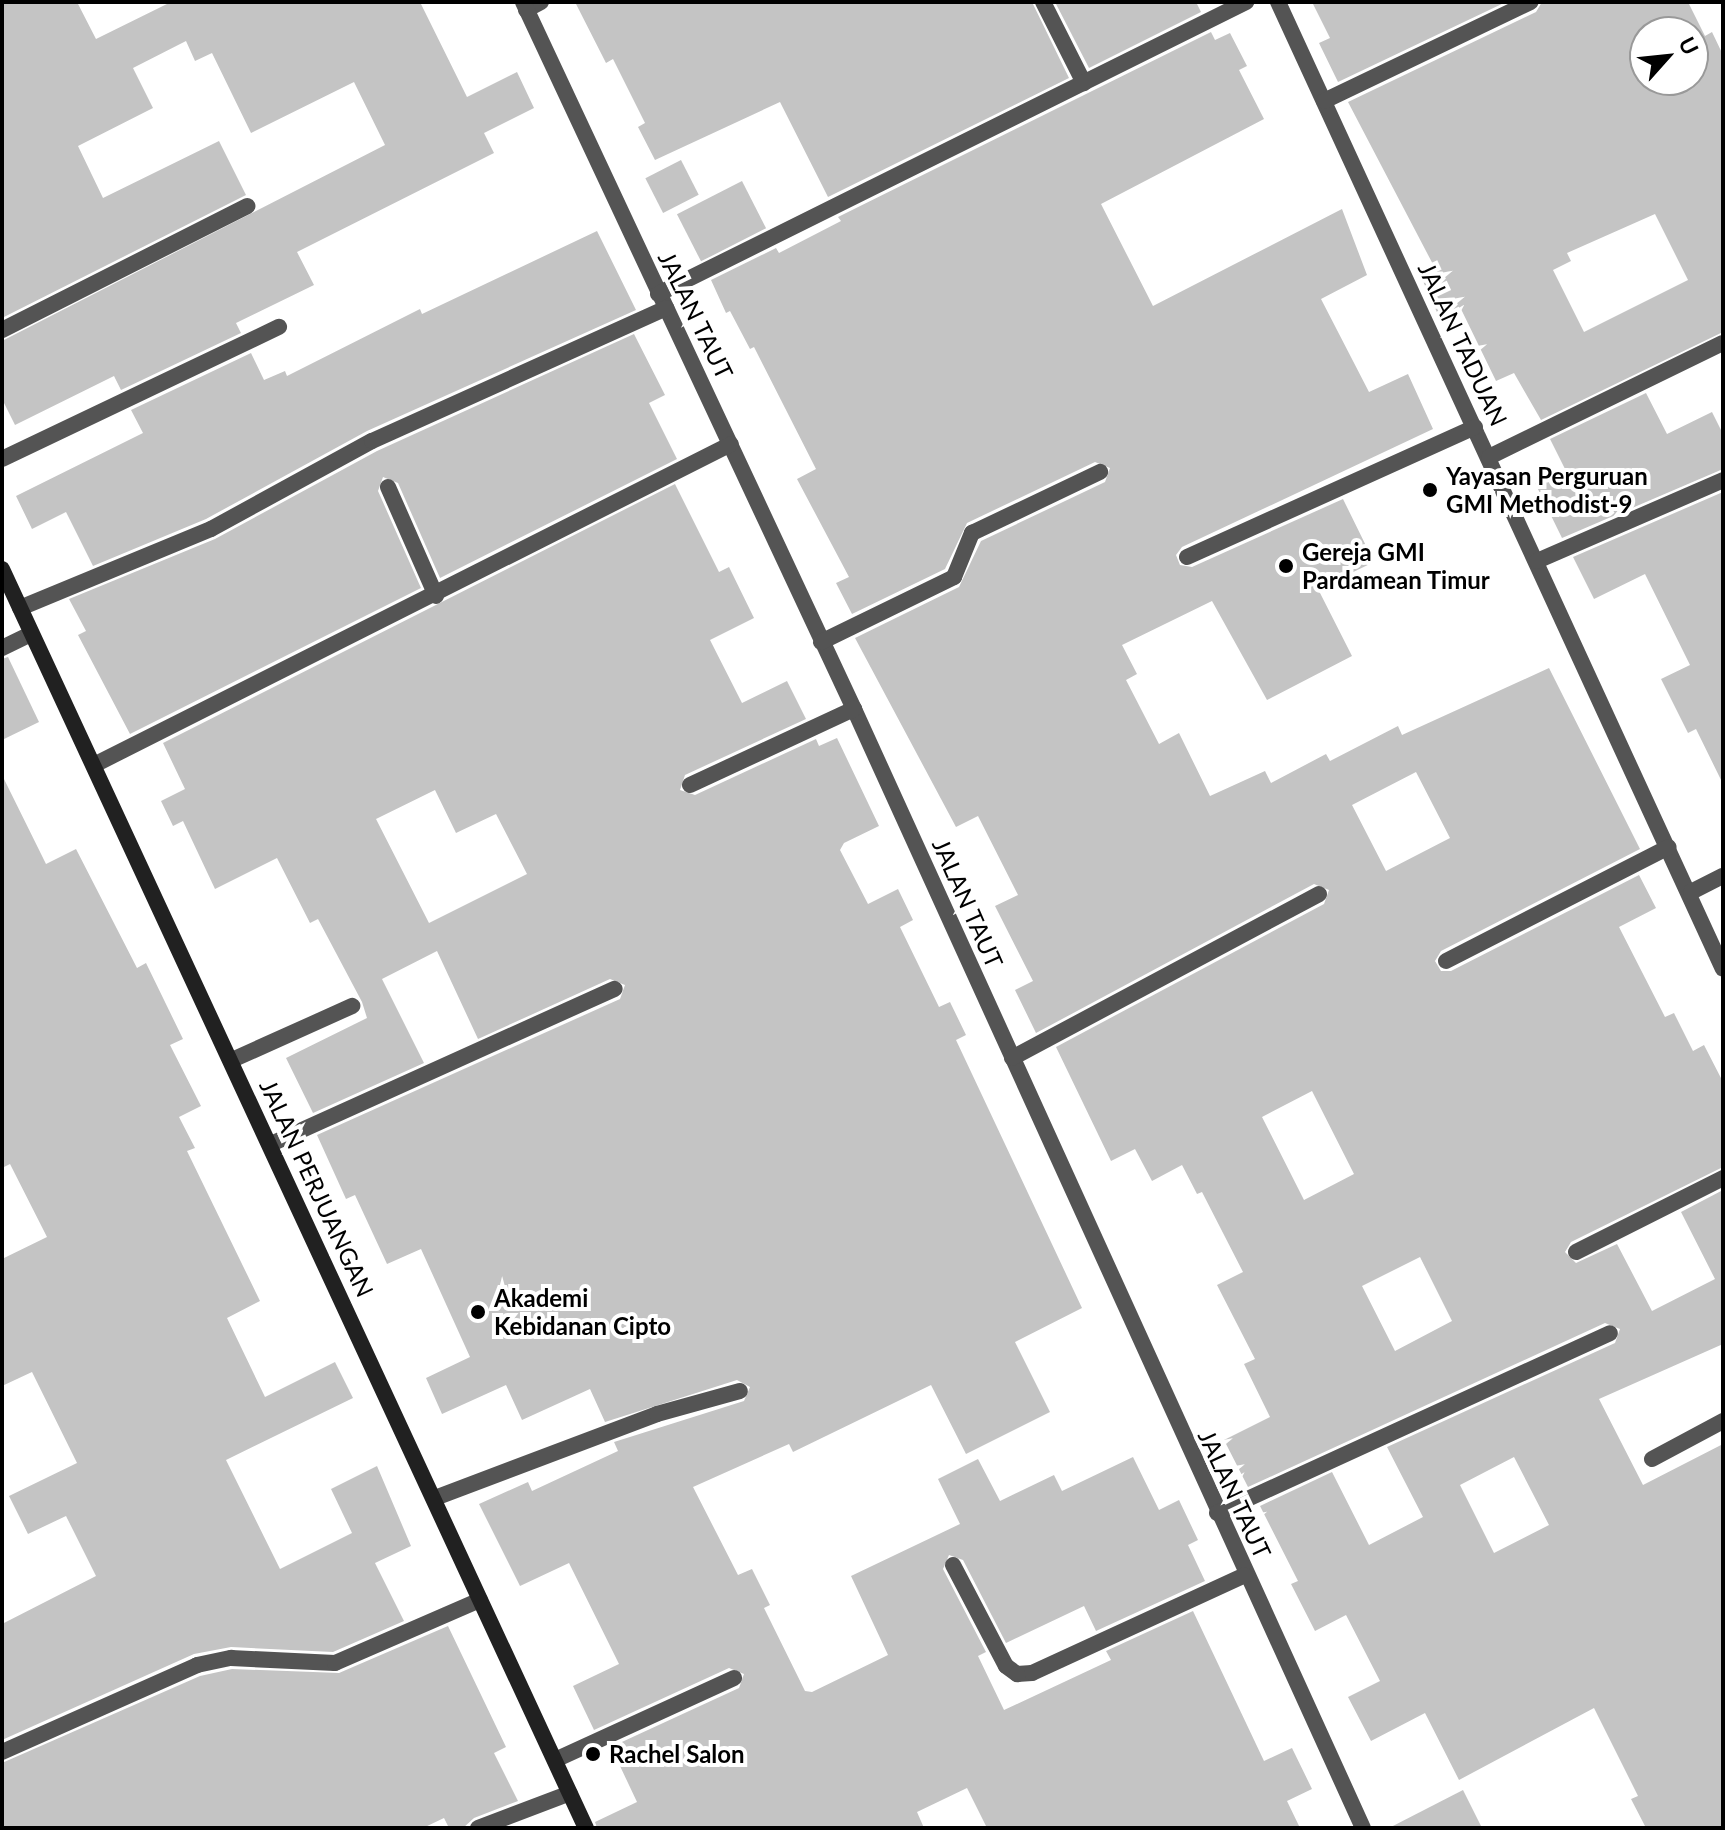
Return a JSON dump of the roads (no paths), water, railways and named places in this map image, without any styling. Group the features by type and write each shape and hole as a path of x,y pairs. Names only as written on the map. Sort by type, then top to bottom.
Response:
{"street":[{"path":"1043,2 1084,83"},
{"path":"20,608 211,529 372,441 662,301 1246,2"},
{"name":"JALAN TADUAN","path":"1278,2 1691,892 1723,969"},
{"path":"1324,101 1531,2"},
{"name":"JALAN TAUT","path":"530,5 662,301 854,709 1245,1575 1363,1828"},
{"path":"2,330 248,206"},
{"path":"2,459 279,327"},
{"path":"1489,457 1723,343"},
{"path":"1187,557 1475,427"},
{"path":"94,765 436,596 731,444"},
{"path":"821,642 954,577 972,533 1100,472"},
{"path":"1537,561 1723,480"},
{"path":"388,487 436,596"},
{"name":"JALAN PERJUANGAN","path":"2,569 586,1828"},
{"path":"2,648 31,634"},
{"path":"690,785 854,709"},
{"path":"1446,961 1669,847"},
{"path":"1691,892 1723,876"},
{"path":"1012,1058 1319,894"},
{"path":"271,1144 615,989"},
{"path":"232,1060 352,1006"},
{"path":"1576,1252 1723,1178"},
{"path":"1217,1513 1610,1333"},
{"path":"435,1498 657,1414 740,1391"},
{"path":"1652,1459 1723,1421"},
{"path":"953,1565 1006,1666 1017,1674 1032,1673 1245,1575"},
{"path":"2,1752 197,1665 231,1658 335,1663 480,1600"},
{"path":"555,1760 734,1678"},
{"path":"478,1828 570,1793"}],"place":[{"name":"Yayasan Perguruan GMI Methodist-9","path":"1430,490"},
{"name":"Gereja GMI Pardamean Timur","path":"1286,566"},
{"name":"Akademi Kebidanan Cipto","path":"478,1312"},
{"name":"Rachel Salon","path":"593,1754"}]}
